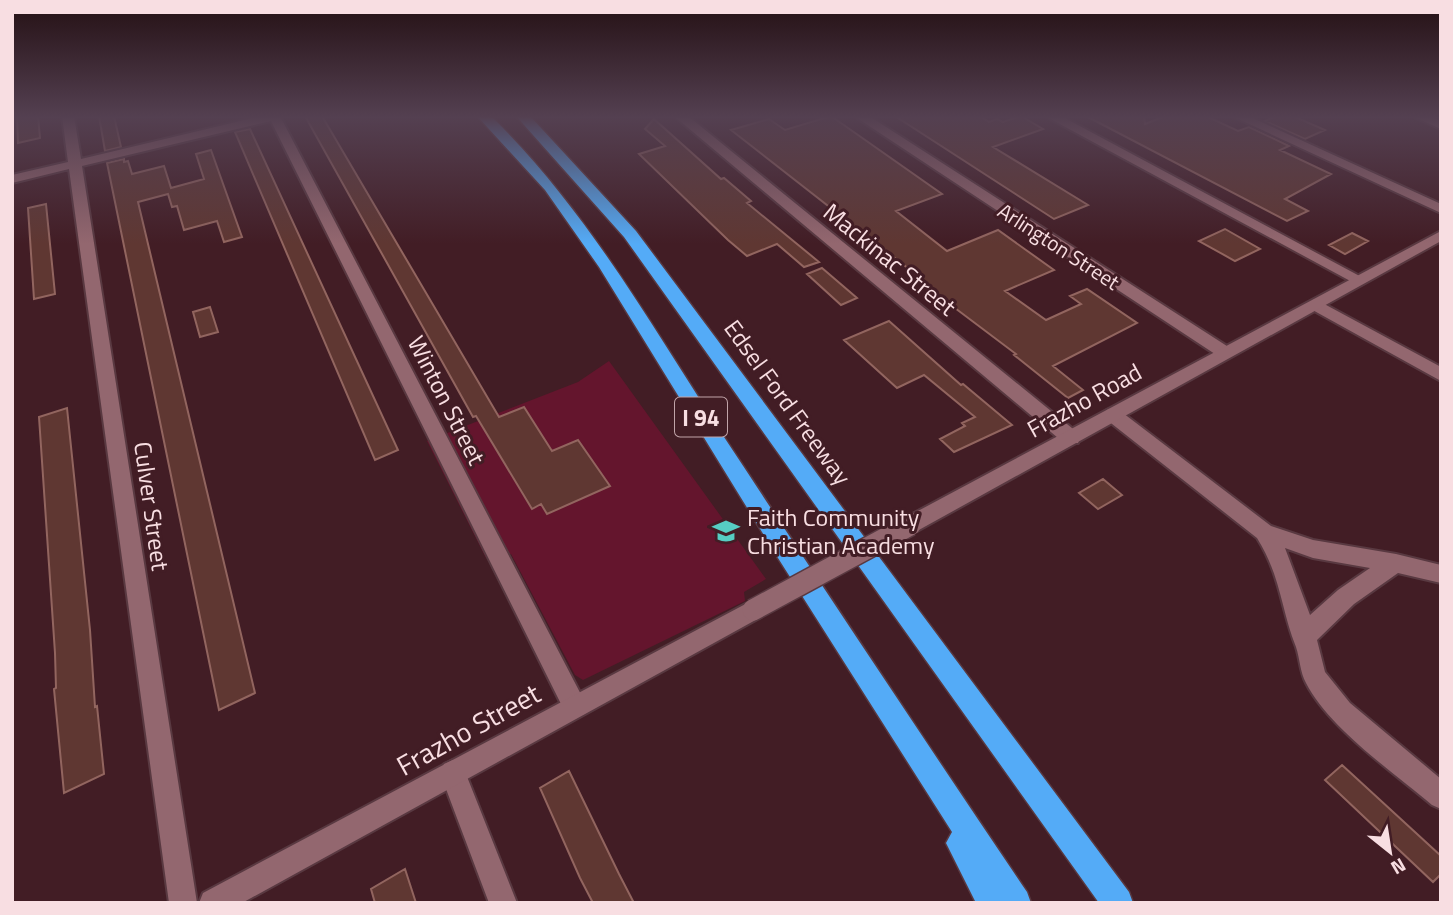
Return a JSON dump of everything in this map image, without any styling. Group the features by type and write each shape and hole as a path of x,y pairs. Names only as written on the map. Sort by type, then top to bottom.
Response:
{"highway":[{"name":"I 94","path":"525,159 585,234 914,751 1016,903"},
{"name":"Edsel Ford Freeway","path":"564,159 596,192 692,319 821,500 1118,903"},
{"path":"577,159 596,192"},
{"path":"914,751 993,903"}],"street":[{"name":"Culver Street","path":"74,159 183,903"},
{"path":"12,179 97,159"},
{"name":"Winton Street","path":"297,159 575,706"},
{"name":"Mackinac Street","path":"732,159 1071,438"},
{"name":"Arlington Street","path":"926,159 1224,352"},
{"path":"1131,159 1359,280"},
{"path":"1331,159 1441,209"},
{"name":"Frazho Road","path":"753,610 1440,236"},
{"path":"1315,304 1441,375"},
{"path":"1113,415 1264,532 1313,549 1396,563 1441,574"},
{"path":"1264,532 1283,565 1293,593 1315,677 1341,711 1441,796"},
{"path":"1303,639 1319,621 1374,575 1396,563"},
{"name":"Frazho Street","path":"213,903 753,610"},
{"path":"453,773 503,903"}],"shaded area":[{"path":"609,361 766,579 744,592 745,601 583,680 575,675 511,554 486,558 427,441 578,382"}],"building":[{"path":"124,159 124,162 128,161 132,174 164,166 171,188 204,179 198,159 214,159 242,237 224,242 217,221 184,230 177,206 172,207 168,194 138,202 255,693 219,710 107,163"},
{"path":"246,159 264,159 398,450 375,460"},
{"path":"329,159 347,159 499,417 524,407 552,451 578,440 610,486 547,514 541,504 532,509 476,416 473,417"},
{"path":"644,159 698,159 751,201 747,203 819,262 804,267 777,244 747,256"},
{"path":"768,159 892,159 942,194 896,211 947,251 998,230 1054,270 1005,291 1046,320 1081,304 1070,296 1087,289 1137,323 1053,366 1083,390 1068,398 1014,355 1016,354 916,278 919,277"},
{"path":"961,159 1012,159 1088,205 1054,219"},
{"path":"1168,159 1298,159 1331,174 1285,199 1308,211 1287,221"},
{"path":"46,204 55,294 34,299 28,208"},
{"path":"1225,229 1260,249 1235,261 1199,241"},
{"path":"1352,233 1368,241 1345,254 1329,245"},
{"path":"822,268 857,298 841,305 807,274"},
{"path":"210,307 218,332 200,337 193,312"},
{"path":"889,321 961,385 1012,425 954,452 940,439 965,426 962,423 975,417 924,375 897,388 844,340"},
{"path":"67,408 90,630 95,707 97,706 104,774 64,793 54,689 55,653 39,417"},
{"path":"1103,479 1122,495 1098,509 1079,493"},
{"path":"1342,765 1441,856 1441,874 1433,882 1325,780"},
{"path":"569,771 634,903 593,903 580,878 540,788"},
{"path":"405,869 416,903 375,903 371,889"}],"place":[{"name":"Faith Community Christian Academy","path":"726,531"}]}
